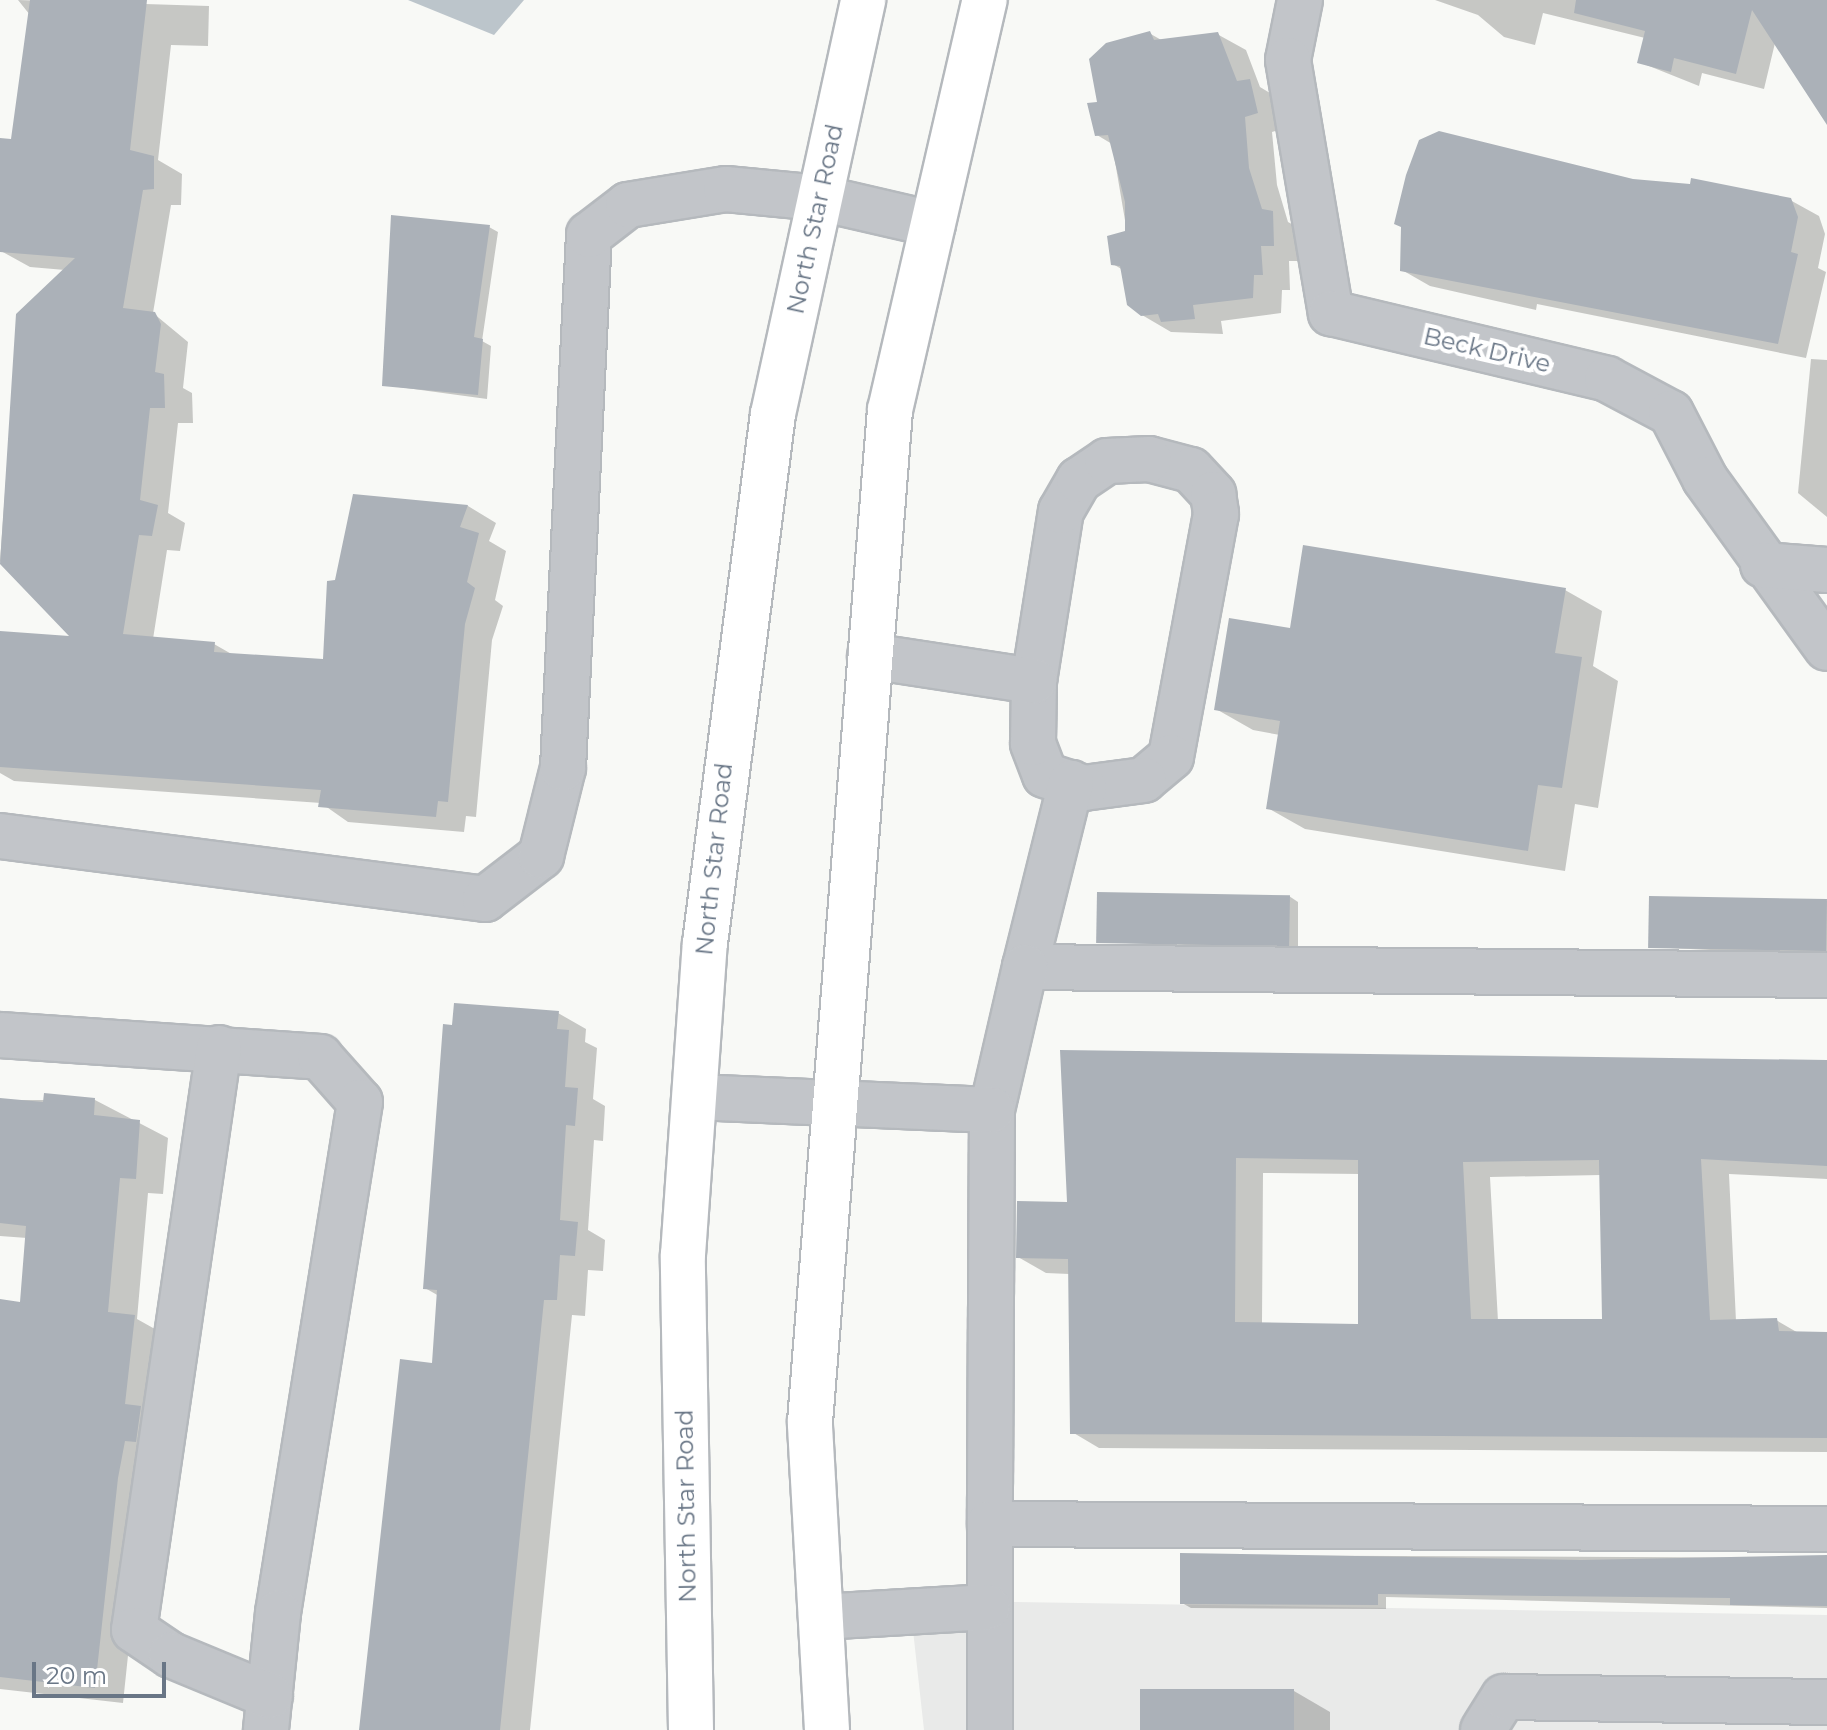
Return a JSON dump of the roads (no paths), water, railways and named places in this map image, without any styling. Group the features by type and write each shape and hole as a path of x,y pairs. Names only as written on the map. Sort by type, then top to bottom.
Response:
{"main road":[{"name":"North Star Road","path":"691,1730 683,1255 727,732 773,414 863,0"},
{"path":"827,1730 810,1422 890,410 985,0"}],"street":[{"name":"Beck Drive","path":"1300,0 1288,60 1305,144 1331,313 1607,379 1671,413 1763,565 1827,648"},
{"path":"0,836 485,899 541,856 563,768 589,235 628,205 726,189 820,198 933,224"},
{"path":"1149,459 1191,470 1213,494 1216,514 1171,757 1144,780 1071,783 1045,775 1033,743 1034,681 1061,511 1079,480 1107,461 1149,459"},
{"path":"1763,565 1827,570"},
{"path":"870,656 1034,681"},
{"path":"990,1730 992,1110 1071,783"},
{"path":"1025,967 1827,975"},
{"path":"0,1035 219,1048 320,1057 360,1102 268,1713 134,1630 219,1048"},
{"path":"694,1097 992,1110"},
{"path":"990,1524 1827,1529"},
{"path":"821,1617 988,1607"},
{"path":"1483,1730 1504,1697 1827,1702"}]}
